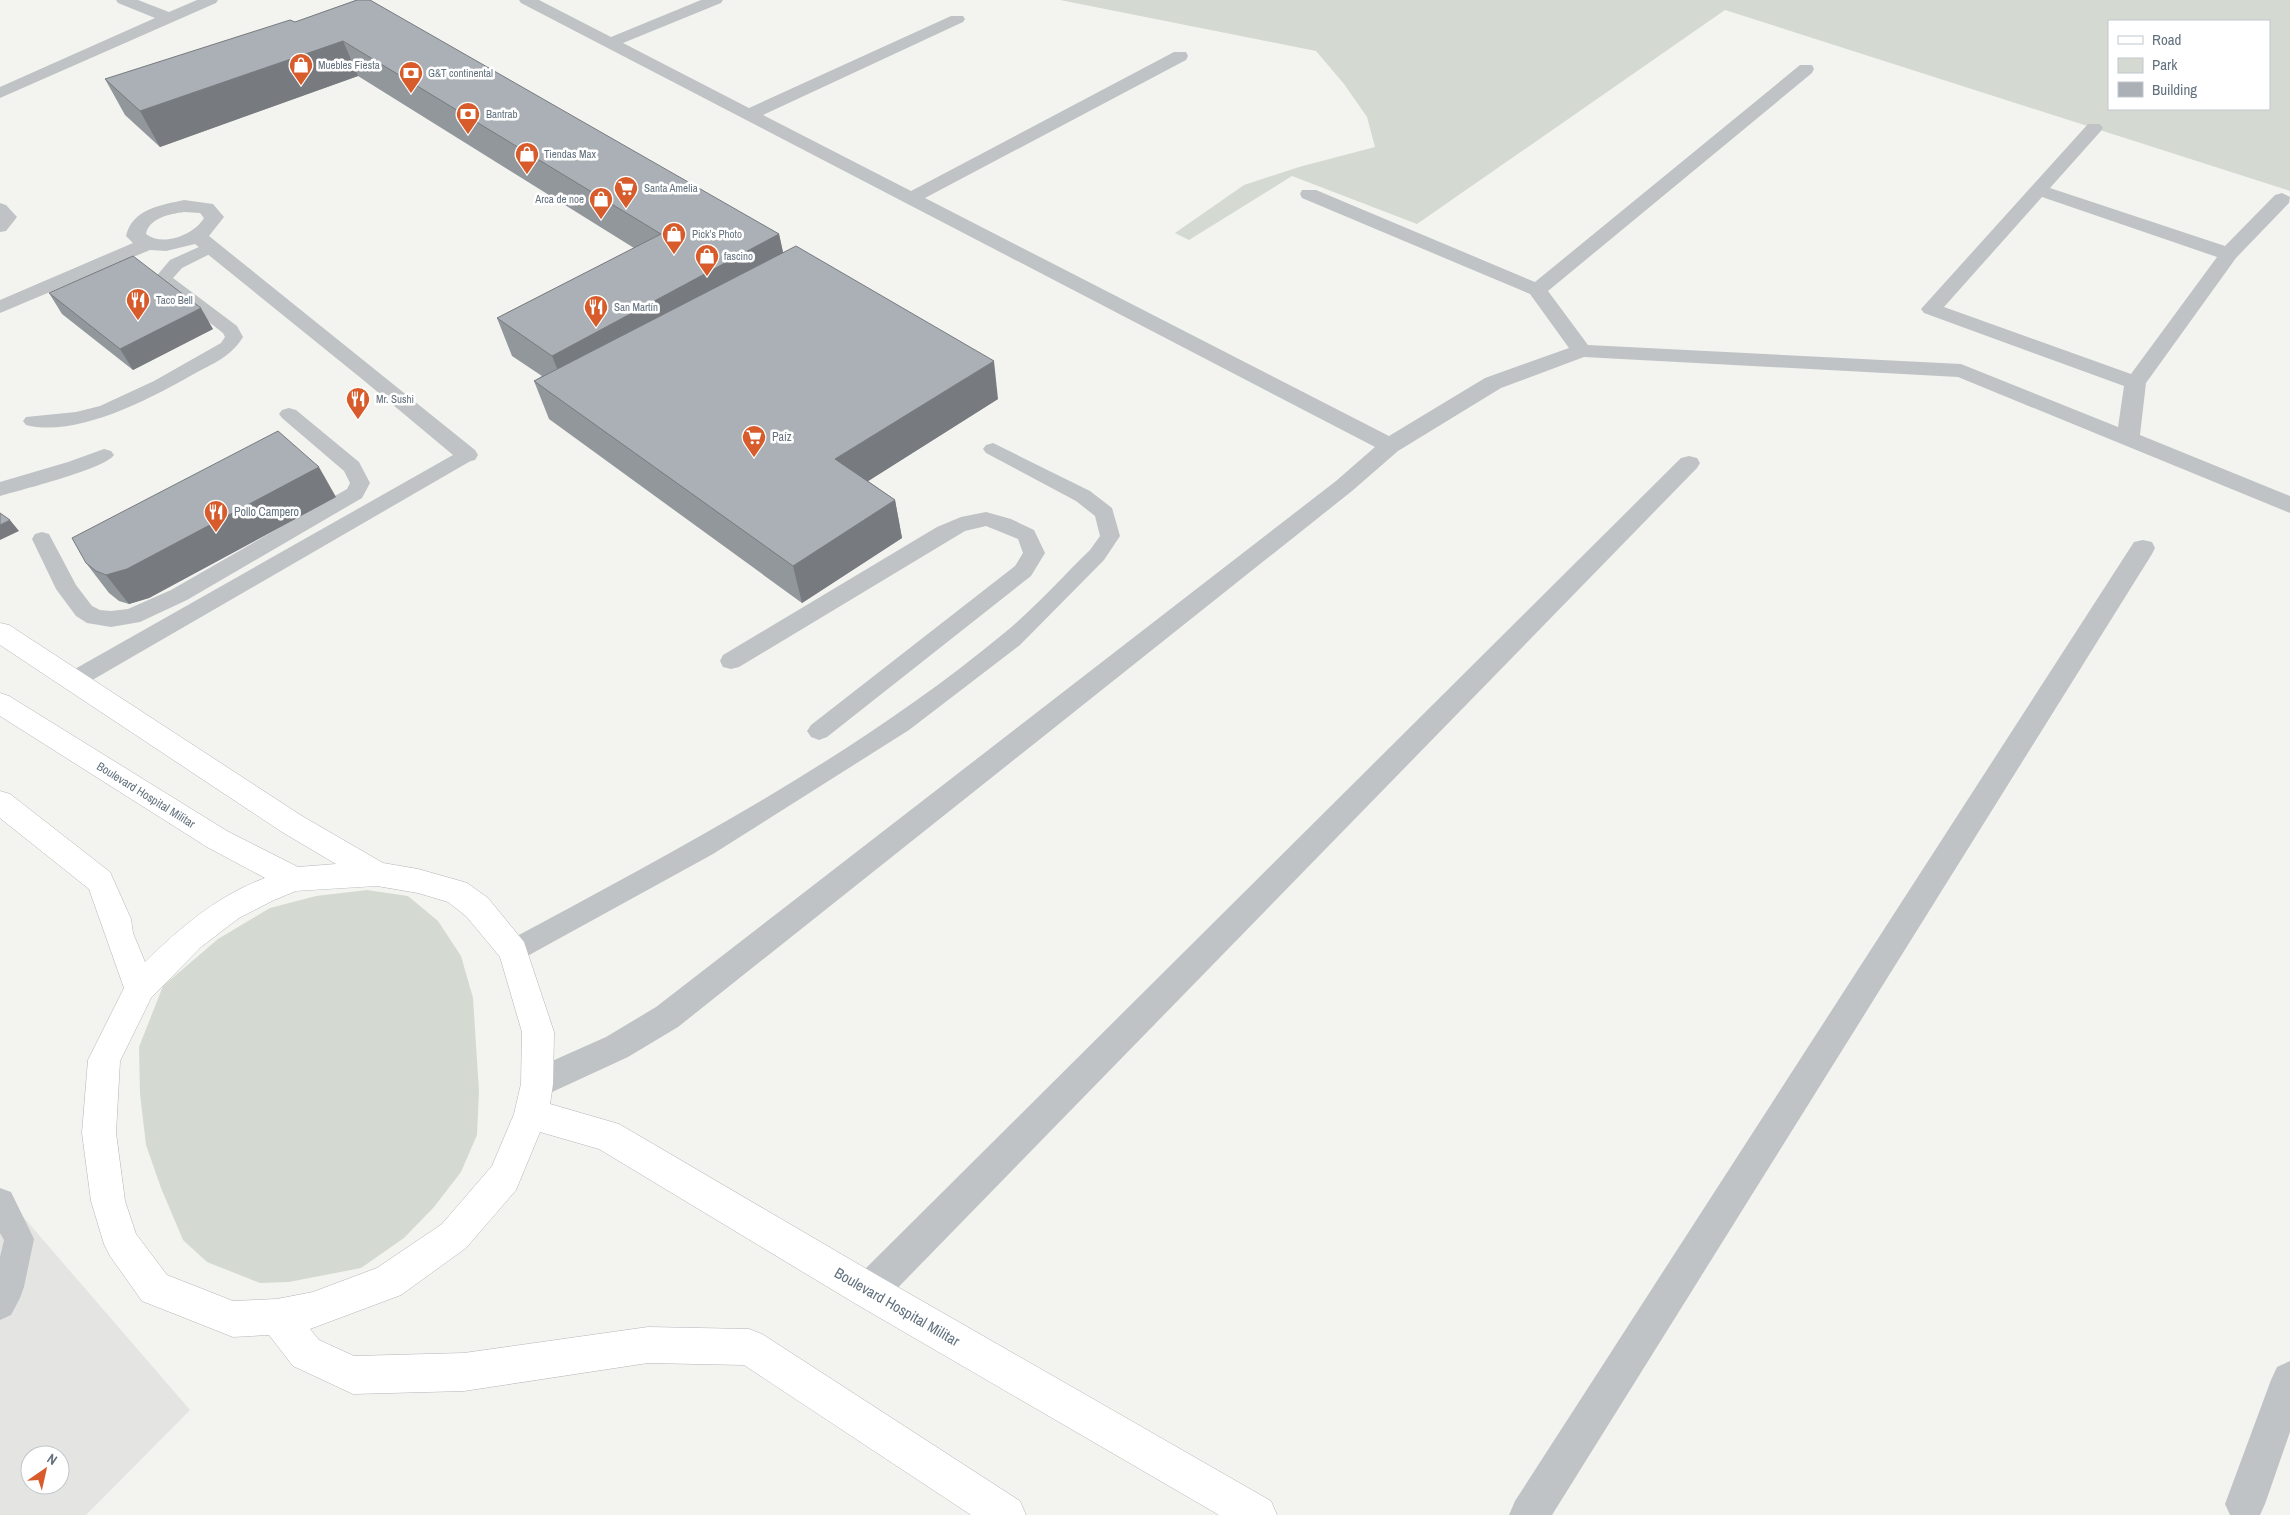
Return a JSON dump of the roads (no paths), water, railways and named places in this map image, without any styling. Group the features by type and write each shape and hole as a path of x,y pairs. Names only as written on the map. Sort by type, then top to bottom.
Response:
{"main road":[{"path":"0,632 292,824 377,874"},
{"name":"Boulevard Hospital Militar","path":"0,703 217,839 296,879"},
{"path":"0,802 100,881 116,919 118,933 140,988"},
{"path":"377,874 418,880 457,892 477,907 512,951 538,1032 534,1099 504,1178 454,1236 388,1282 313,1310 277,1317 233,1319 155,1288 122,1244 108,1200 99,1133 104,1060 140,988 190,938 228,909 264,890 296,879 377,874"},
{"name":"Boulevard Hospital Militar","path":"534,1099 607,1136 869,1291 1257,1515"},
{"path":"277,1317 306,1353 353,1375 464,1372 648,1345 749,1348 1006,1515"}],"street":[{"path":"124,0 169,18"},
{"path":"0,93 210,0"},
{"path":"527,0 1390,446"},
{"path":"610,43 715,0"},
{"path":"748,115 957,19"},
{"path":"910,199 1180,56"},
{"path":"1537,290 1806,69"},
{"path":"2094,128 1931,309 2135,383"},
{"path":"2038,190 2229,254"},
{"path":"1309,194 1537,290 1582,351"},
{"path":"2128,440 2135,383 2229,254 2282,199"},
{"path":"142,237 140,224 159,212 178,207 196,206 206,208 214,218 206,230 203,242"},
{"path":"0,306 142,237"},
{"path":"66,258 142,237 171,244 203,242 370,374 467,455"},
{"path":"534,1099 667,1018 1344,486 1390,446 1493,383 1582,351 1962,371 2290,505"},
{"path":"869,1291 1689,463"},
{"path":"1529,1515 2143,548"},
{"path":"2245,1504 2290,1380"}],"lane":[{"path":"0,208 9,217 0,227"},
{"path":"33,420 69,419 91,415 123,403 228,347 234,337 231,330 164,279 176,264 203,242"},
{"path":"42,540 67,589 84,611 95,617 112,619 132,616 179,595 355,494 360,483 352,466 289,414"},
{"path":"512,951 704,847 901,724 1012,639 1097,555 1110,536 1105,513 1083,496 993,449"},
{"path":"0,489 76,468 104,455"},
{"path":"74,680 467,455"},
{"path":"731,661 944,532 969,519 994,518 1027,535 1034,553 1023,571 819,731"},
{"path":"0,1202 19,1239 9,1287 0,1304"}],"place":[{"name":"Muebles Fiesta","path":"301,86"},
{"name":"G&T continental","path":"411,94"},
{"name":"Bantrab","path":"468,135"},
{"name":"Tiendas Max","path":"527,175"},
{"name":"Santa Amelia","path":"626,209"},
{"name":"Arca de noe","path":"601,220"},
{"name":"Pick’s Photo","path":"674,255"},
{"name":"fascino","path":"707,277"},
{"name":"Taco Bell","path":"138,321"},
{"name":"San Martín","path":"596,328"},
{"name":"Mr. Sushi","path":"358,420"},
{"name":"Paíz","path":"754,458"},
{"name":"Pollo Campero","path":"216,533"}]}
